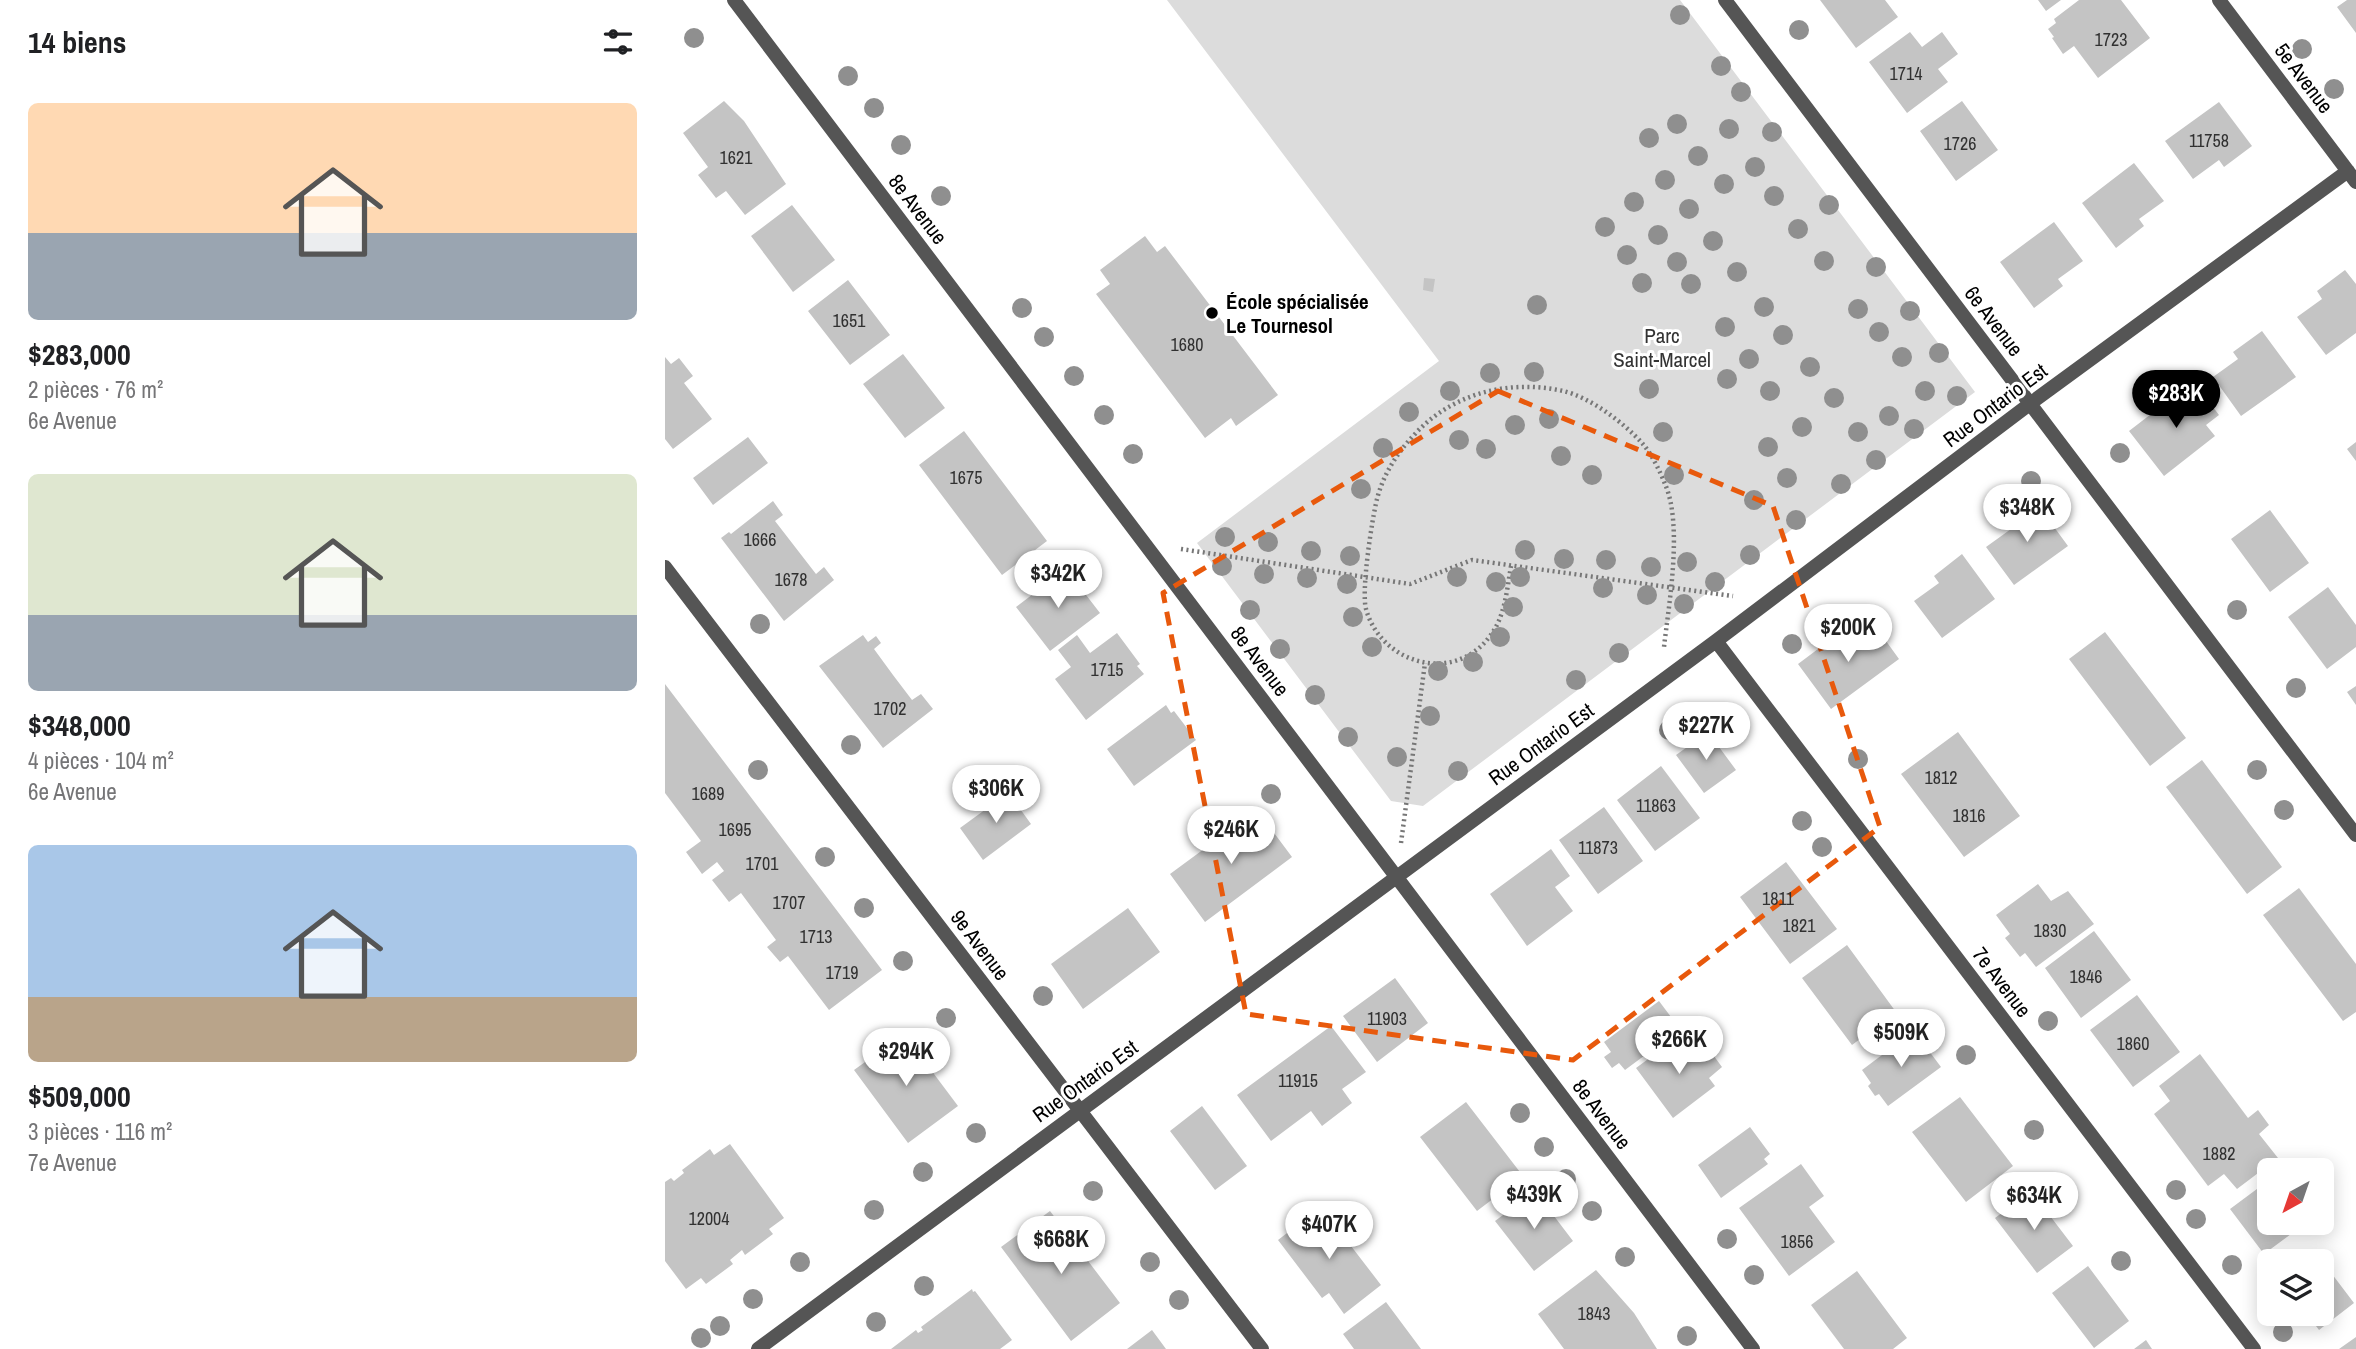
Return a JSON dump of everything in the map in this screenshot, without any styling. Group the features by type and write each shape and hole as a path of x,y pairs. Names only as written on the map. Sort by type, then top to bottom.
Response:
{"street":[{"name":"8e Avenue","path":"734,0 1753,1349"},
{"name":"6e Avenue","path":"1725,0 2356,835"},
{"name":"5e Avenue","path":"2219,0 2352,176"},
{"name":"Rue Ontario Est","path":"758,1349 1716,641 2031,403 2352,176"},
{"name":"9e Avenue","path":"665,567 1262,1349"},
{"name":"7e Avenue","path":"1716,641 2254,1349"}],"path":[{"path":"1511,566 1501,615 1490,637 1472,653 1450,662 1425,663 1404,657 1385,645 1372,627 1364,606 1378,497 1397,453 1429,418 1471,395 1518,386 1565,391 1609,412 1644,444 1667,487 1675,534 1661,681"},
{"path":"1145,544 1410,584 1472,560 1769,601"},
{"path":"1397,877 1425,663"}],"highlighted area":[{"path":"1498,391 1773,506 1880,827 1573,1060 1246,1014 1163,593"}],"green space":[{"name":"Parc Saint-Marcel","path":"1167,0 1680,0 1975,392 1423,806 1391,801 1197,543 1439,361"}],"building":[{"path":"1820,0 1885,0 1898,17 1856,48"},
{"path":"2038,0 2061,0 2046,11"},
{"path":"2079,0 2121,0 2150,38 2098,78 2074,46 2063,54 2048,29 2056,23 2054,19"},
{"path":"2347,0 2356,0 2356,33 2337,7"},
{"path":"1910,32 1922,47 1942,32 1958,54 1938,69 1948,82 1907,113 1869,62"},
{"path":"724,101 744,121 786,184 745,215 726,191 716,198 698,175 708,167 683,133"},
{"path":"1962,101 1998,150 1956,181 1920,131"},
{"path":"2219,102 2252,146 2224,167 2219,160 2193,179 2165,141"},
{"path":"2134,163 2164,201 2139,219 2144,226 2116,248 2082,203"},
{"path":"792,205 835,260 793,292 751,236"},
{"path":"2054,222 2083,261 2058,279 2063,286 2034,308 2000,262"},
{"path":"1145,236 1157,252 1165,246 1278,395 1236,426 1231,418 1205,438 1096,294 1110,284 1100,270"},
{"path":"2345,270 2356,284 2356,333 2326,355 2297,317 2322,299 2317,291"},
{"path":"1424,278 1435,279 1433,292 1423,290"},
{"path":"848,280 890,335 850,365 808,311"},
{"path":"2262,331 2296,377 2241,416 2213,377 2238,359 2233,352"},
{"path":"903,354 945,408 905,438 863,384"},
{"path":"665,357 671,364 679,358 693,376 684,383 712,419 673,449 665,439"},
{"path":"2200,390 2219,415 2206,425 2215,436 2164,476 2129,431 2181,391 2187,399"},
{"path":"964,431 1047,541 1002,575 919,465"},
{"path":"748,437 768,463 713,505 693,478"},
{"path":"2356,442 2356,461 2347,449"},
{"path":"773,501 783,515 775,521 816,574 824,567 834,580 784,621 721,538 729,532 731,534"},
{"path":"2035,501 2068,546 2014,585 1986,547 2011,529 2005,522"},
{"path":"2270,510 2309,563 2270,592 2231,539"},
{"path":"1962,554 1995,599 1942,638 1914,601 1939,583 1934,576"},
{"path":"1066,569 1100,613 1050,651 1016,607"},
{"path":"2328,587 2356,625 2356,647 2327,669 2288,617"},
{"path":"1873,623 1899,659 1831,709 1798,664 1846,628 1853,638"},
{"path":"2105,632 2186,738 2150,766 2069,659"},
{"path":"1117,633 1140,664 1137,666 1144,674 1086,720 1055,679 1071,667 1058,650 1077,635 1090,653"},
{"path":"863,635 868,642 876,636 881,643 874,649 912,700 921,694 933,709 883,748 819,666"},
{"path":"665,684 882,970 829,1010 788,956 780,962 767,947 776,940 741,893 729,902 712,880 724,871 717,862 702,874 686,852 701,841 665,793"},
{"path":"2356,686 2356,705 2347,692"},
{"path":"1166,705 1171,713 1174,711 1196,740 1134,786 1107,749"},
{"path":"1708,732 1736,770 1704,793 1676,755"},
{"path":"1958,732 2020,816 1964,857 1901,774"},
{"path":"2202,760 2282,867 2247,894 2166,787"},
{"path":"1661,766 1700,818 1655,851 1617,800"},
{"path":"1017,791 1024,801 1018,806 1031,824 983,860 960,828 1008,793 1011,796"},
{"path":"1604,807 1643,861 1598,894 1559,840"},
{"path":"1257,810 1292,857 1205,922 1170,874"},
{"path":"1551,849 1570,876 1555,887 1573,911 1527,946 1490,894"},
{"path":"1786,862 1837,929 1790,964 1740,897"},
{"path":"2038,884 2051,901 2068,891 2094,924 2036,967 2025,953 2020,957 2005,938 2010,934 1996,915"},
{"path":"2299,888 2356,964 2356,1012 2343,1021 2263,915"},
{"path":"1128,908 1160,952 1083,1009 1051,964"},
{"path":"2094,931 2131,980 2081,1018 2045,968"},
{"path":"1847,945 1896,1012 1852,1045 1802,978"},
{"path":"1395,978 1428,1023 1377,1062 1343,1016"},
{"path":"2137,995 2180,1052 2133,1087 2090,1030"},
{"path":"1659,1001 1680,1029 1625,1070 1619,1063 1612,1068 1604,1057 1611,1052 1604,1042"},
{"path":"1331,1026 1366,1072 1342,1089 1352,1103 1322,1126 1311,1111 1271,1141 1237,1095"},
{"path":"1914,1031 1941,1067 1888,1106 1879,1094 1875,1096 1868,1086 1871,1083 1862,1070"},
{"path":"904,1034 958,1106 908,1143 854,1070"},
{"path":"1678,1037 1695,1059 1708,1048 1722,1067 1709,1078 1715,1086 1673,1118 1636,1068"},
{"path":"2200,1054 2248,1118 2258,1110 2269,1125 2259,1134 2278,1158 2257,1158 2257,1174 2237,1189 2224,1174 2208,1186 2154,1114 2170,1101 2159,1086"},
{"path":"1960,1097 2013,1166 1966,1202 1912,1132"},
{"path":"1466,1102 1523,1176 1477,1211 1420,1137"},
{"path":"1202,1106 1247,1166 1215,1190 1170,1131"},
{"path":"1750,1127 1770,1154 1764,1159 1768,1164 1721,1198 1698,1165"},
{"path":"730,1144 784,1218 769,1229 773,1234 745,1255 742,1250 730,1260 733,1264 706,1284 701,1278 686,1289 665,1261 665,1182 671,1178 674,1181 684,1173 682,1170 710,1149 714,1155"},
{"path":"1801,1164 1824,1196 1809,1207 1835,1242 1789,1276 1739,1208"},
{"path":"2257,1189 2257,1236 2288,1236 2271,1249 2260,1249 2230,1209"},
{"path":"1535,1191 1573,1241 1534,1271 1495,1221"},
{"path":"2031,1191 2073,1246 2037,1273 1995,1218"},
{"path":"1321,1207 1381,1285 1344,1314 1329,1293 1322,1298 1278,1240"},
{"path":"1050,1211 1120,1303 1071,1341 1001,1247"},
{"path":"2088,1266 2129,1321 2094,1348 2052,1293"},
{"path":"1596,1270 1634,1313 1657,1349 1564,1349 1538,1314"},
{"path":"1857,1271 1907,1338 1893,1349 1844,1349 1811,1305"},
{"path":"2334,1277 2354,1303 2334,1318"},
{"path":"972,1289 1012,1340 1000,1349 891,1349 916,1330 918,1333 923,1330 921,1327"},
{"path":"1386,1302 1421,1349 1354,1349 1343,1334"},
{"path":"1152,1330 1166,1349 1127,1349"},
{"path":"2356,1337 2356,1349 2339,1349"},
{"path":"2146,1340 2152,1349 2134,1349"}],"place":[{"name":"École spécialisée Le Tournesol","path":"1212,313"}]}
